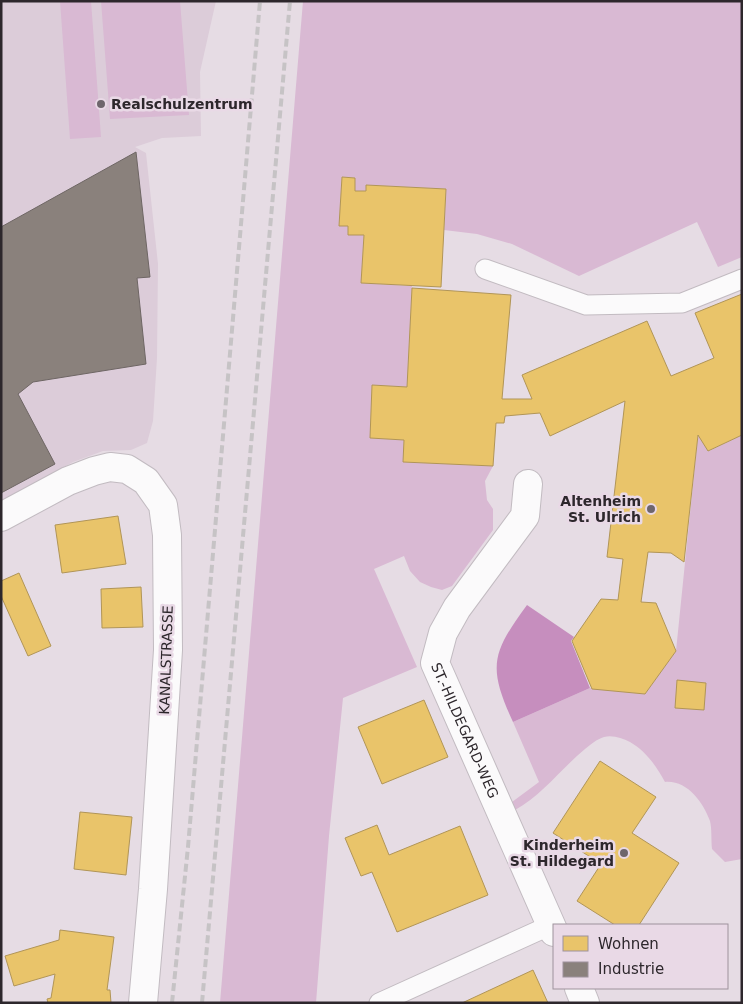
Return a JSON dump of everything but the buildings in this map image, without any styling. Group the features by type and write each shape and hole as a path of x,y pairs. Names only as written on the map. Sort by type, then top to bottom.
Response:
{"street":[{"name":"KANALSTRASSE","path":"1,517 68,481 110,467 127,469 146,481 163,505 167,535 168,650 153,889 143,1003"},
{"name":"ST.-HILDEGARD-WEG","path":"528,484 525,516 457,608 443,633 435,663 553,928"},
{"path":"579,989 585,1003"}],"lane":[{"path":"484,269 586,305 682,303 742,279"},
{"path":"379,1003 553,928"}],"shaded area":[{"path":"1,1 216,1 200,72 201,136 162,138 135,147 146,153 158,264 157,358 153,421 147,443 131,450 103,451 73,462 1,501"},
{"path":"60,1 91,1 101,137 70,139"},
{"path":"101,1 180,1 189,115 110,119"},
{"path":"303,1 742,1 742,257 718,267 697,222 579,276 512,244 477,234 444,230 446,189 366,185 366,191 355,191 355,178 342,177 339,226 348,226 348,235 364,235 361,283 412,286 407,387 372,385 370,438 404,440 403,462 493,466 485,481 487,500 493,509 493,530 452,586 442,590 420,582 410,571 404,556 374,569 417,667 343,698 329,836 316,1003 220,1003"},
{"path":"698,435 709,451 742,435 742,859 725,862 712,849 710,821 703,807 693,794 687,788 673,782 665,782 655,765 646,755 636,746 621,738 607,736 601,738 585,749 525,804 515,810 512,802 539,782 513,722 590,688 645,694 676,651"},
{"path":"527,605 574,637 571,641 590,688 513,722 500,687 497,661 506,636"}],"railway":[{"path":"172,1003 188,847 260,1"},
{"path":"202,1003 290,1"}],"place":[{"name":"Realschulzentrum","path":"101,104"},
{"name":"Altenheim St. Ulrich","path":"651,509"},
{"name":"Kinderheim St. Hildegard","path":"624,853"}]}
